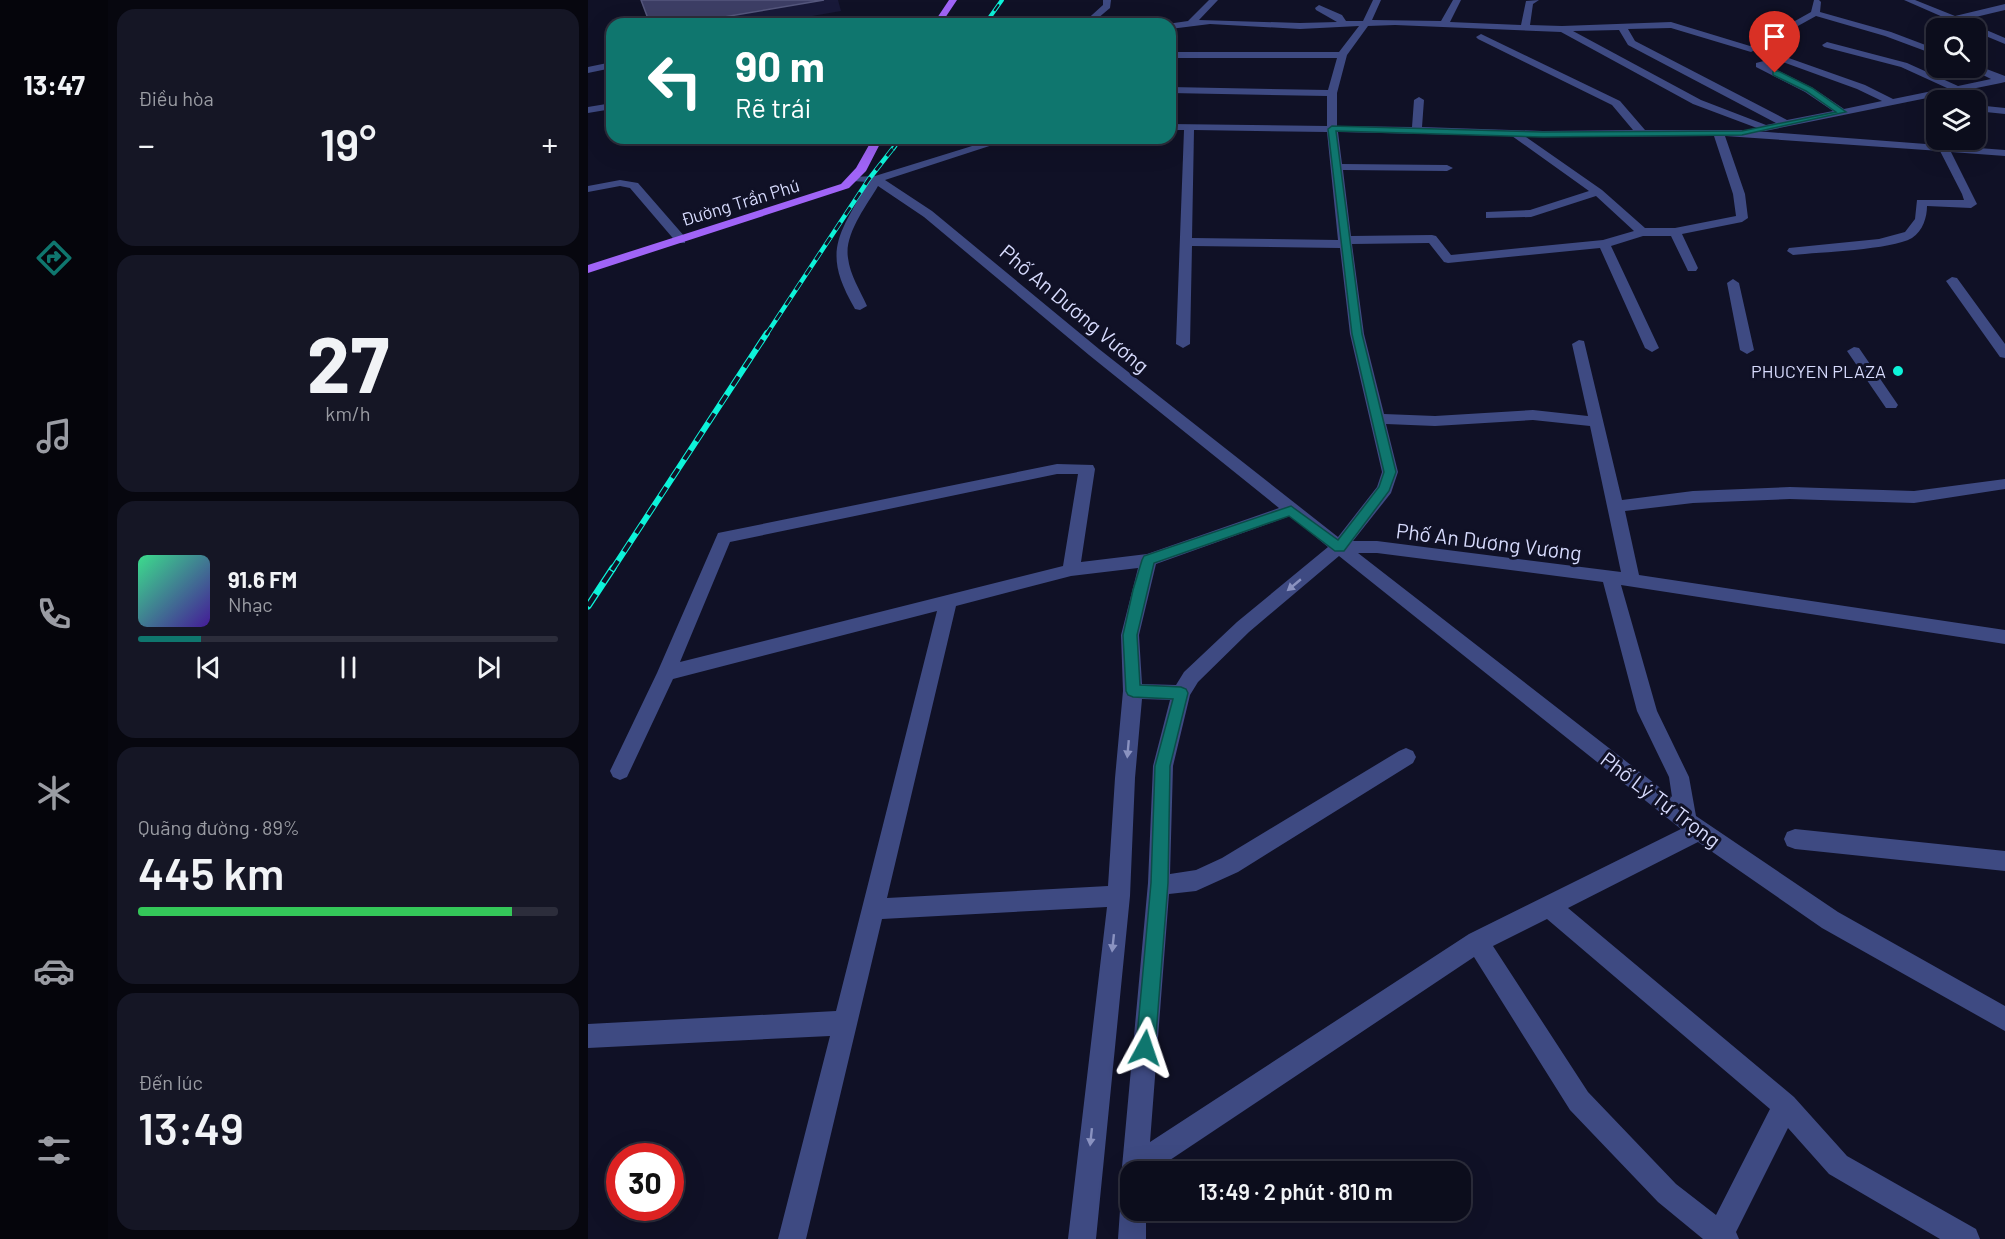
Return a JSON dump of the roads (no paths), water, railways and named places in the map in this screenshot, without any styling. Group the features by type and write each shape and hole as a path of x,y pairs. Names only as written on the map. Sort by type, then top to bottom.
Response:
{"main road":[{"path":"941,18 953,0"},
{"path":"856,179 875,144"},
{"name":"Đường Trần Phú","path":"588,269 827,194 856,179"}],"street":[{"path":"1093,18 1107,6 1107,0"},
{"path":"1191,23 1215,0"},
{"path":"1136,1161 1159,883 1163,766 1181,693 1191,677 1243,627 1339,547 1385,489 1390,472 1357,334 1332,129 1332,93 1342,55 1366,23 1377,0"},
{"path":"1444,25 1457,0"},
{"path":"1525,28 1529,3 1534,0"},
{"path":"1908,0 1953,18"},
{"path":"1815,13 1817,2"},
{"path":"1959,18 2005,7"},
{"path":"1319,8 1339,17 1344,25"},
{"path":"1176,25 1210,21 1269,25 1366,23 1562,29 1671,25 1751,49 1815,13 1888,34 1926,48"},
{"path":"1622,27 1631,43 1786,124"},
{"path":"1562,29 1697,102 1765,128"},
{"path":"1986,33 2005,41"},
{"path":"1481,37 1616,103 1642,134"},
{"path":"1827,45 1904,65 1958,89"},
{"path":"1176,55 1342,55"},
{"path":"1842,112 1809,90 1758,65 1780,58 1861,87 1893,102 1926,104"},
{"path":"588,70 606,66"},
{"path":"1986,73 2003,80"},
{"path":"1742,133 2003,80"},
{"path":"1176,90 1332,93"},
{"path":"1417,130 1419,100"},
{"path":"588,111 606,107"},
{"path":"1986,109 2005,111"},
{"path":"1176,127 1514,133 1718,132 1926,148"},
{"path":"1183,344 1189,127"},
{"path":"1186,242 1344,242 1432,239 1448,259 1604,244 1642,232 1675,232 1742,218 1739,194 1718,132"},
{"path":"1514,133 1598,192 1642,232"},
{"path":"856,179 876,179 990,144"},
{"path":"1793,251 1880,243 1909,235 1921,219 1921,202 1971,204 1945,150"},
{"path":"1959,150 2005,153"},
{"path":"1336,167 1447,168"},
{"path":"860,306 841,251 853,221 876,179"},
{"name":"Phố An Dương Vương","path":"876,179 928,213 1094,352 1339,547 1377,547 1610,577 2005,637"},
{"path":"588,189 611,183 634,185 681,240"},
{"path":"1490,215 1532,213 1598,192"},
{"path":"1675,232 1692,268"},
{"path":"1604,244 1652,348"},
{"path":"1952,281 2005,354"},
{"path":"1733,283 1747,350"},
{"path":"1579,344 1632,581"},
{"path":"1854,351 1891,405"},
{"path":"1377,419 1435,421 1533,415 1596,422"},
{"path":"620,771 666,673 724,537 1057,470 1087,469 1071,570"},
{"path":"1615,507 1693,497 1790,493 1914,497 2005,484"},
{"path":"666,673 1071,570 1148,560 1291,510"},
{"name":"Phố Lý Tự Trọng","path":"1339,547 1692,826 1830,920 2005,1019"},
{"path":"1082,1239 1119,897 1125,778 1133,691 1130,635 1148,560"},
{"path":"1147,1161 1477,942 1549,906 1692,826 1679,777 1647,711 1610,577"},
{"path":"792,1239 950,600"},
{"path":"1133,691 1181,693"},
{"path":"1159,883 1178,886 1212,874 1406,757"},
{"path":"1795,839 2005,861"},
{"path":"873,909 1119,897"},
{"path":"1549,906 1785,1106 1838,1165 1966,1239"},
{"path":"1477,942 1579,1101 1667,1193 1721,1238 1785,1106"},
{"path":"588,1036 845,1023"},
{"path":"1132,1239 1133,1221"}],"railway":[{"path":"989,18 1002,0"},
{"path":"893,149 897,144"},
{"path":"766,335 869,179 894,147"},
{"path":"612,570 767,333"},
{"path":"588,606 613,568"}],"place":[{"name":"PHUCYEN PLAZA","path":"1898,371"}]}
